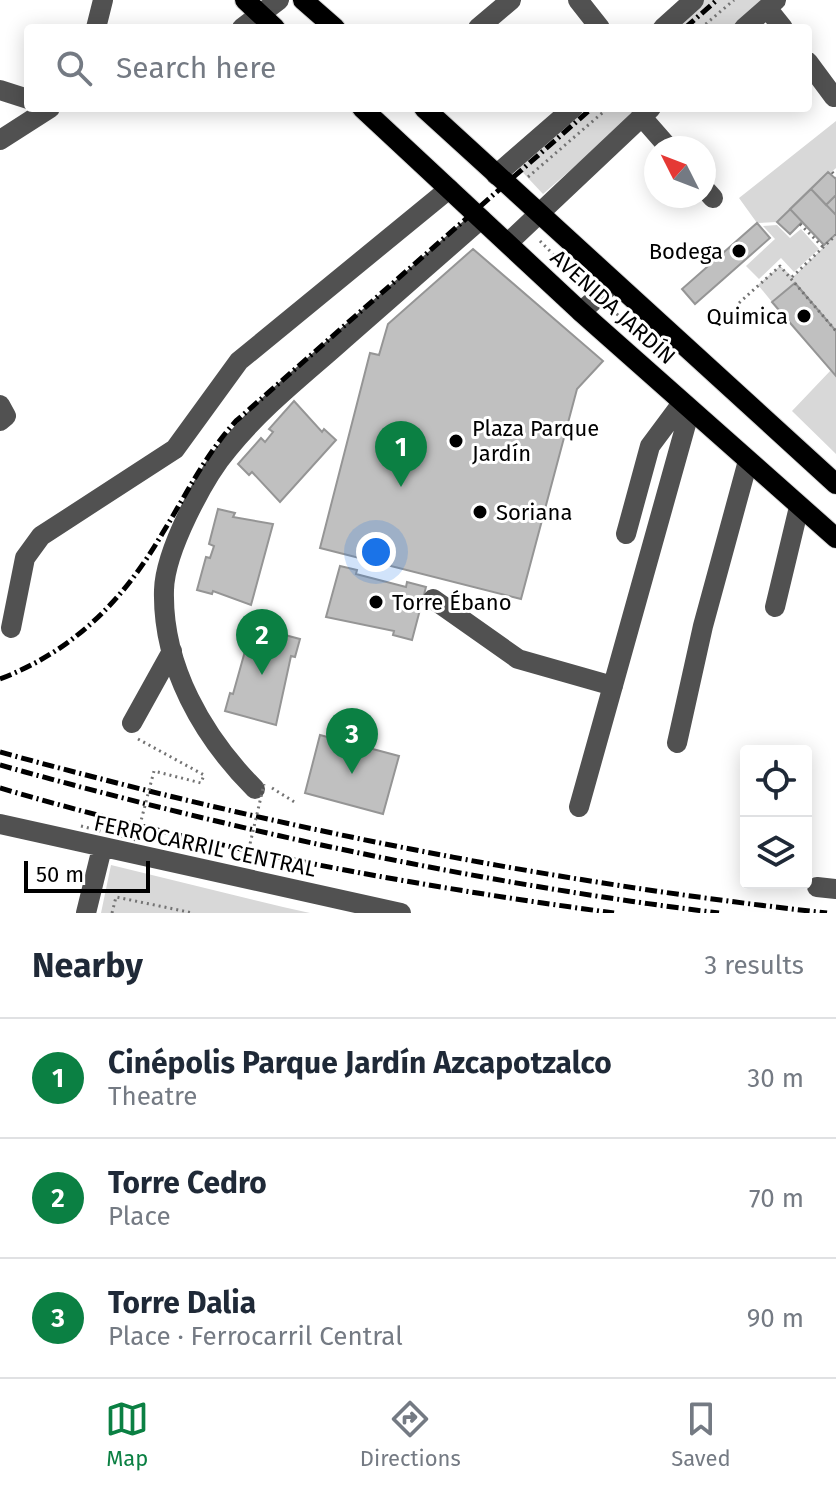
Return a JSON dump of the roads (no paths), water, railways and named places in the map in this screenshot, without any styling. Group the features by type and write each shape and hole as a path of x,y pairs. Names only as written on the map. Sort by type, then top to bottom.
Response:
{"main road":[{"path":"303,0 330,24"},
{"name":"AVENIDA JARDÍN","path":"366,112 581,312 836,538"},
{"name":"AVENIDA JARDÍN","path":"428,112 836,484"}],"street":[{"path":"97,24 103,0"},
{"path":"260,14 279,0"},
{"path":"483,24 511,0"},
{"path":"578,0 597,24"},
{"path":"667,24 694,0"},
{"path":"749,24 772,4 781,24"},
{"path":"812,67 834,97"},
{"path":"0,90 24,98"},
{"path":"0,140 44,112"},
{"path":"496,175 568,112"},
{"path":"508,243 646,112 661,136"},
{"path":"11,628 25,558 33,545 175,449 239,361 449,189"},
{"path":"260,786 225,759 190,702 172,651 164,588 179,535 212,471 265,409 481,219"},
{"path":"581,312 614,282"},
{"path":"0,405 6,416 0,421"},
{"path":"626,534 650,446 686,406"},
{"path":"579,807 686,406"},
{"path":"677,743 703,626 748,461"},
{"path":"775,607 799,507"},
{"path":"433,599 518,659 613,686"},
{"path":"132,723 172,651"},
{"name":"FERROCARRIL CENTRAL","path":"0,824 401,913"},
{"path":"86,913 102,848"}],"railway":[{"path":"690,24 717,0"},
{"path":"0,679 51,654 94,621 147,558 205,461 236,421 587,112"},
{"path":"0,752 205,804 410,849 618,885 827,913"},
{"path":"0,765 178,812 357,852 537,886 719,913"},
{"path":"0,788 151,828 304,862 459,890 614,913"}],"place":[{"name":"Bodega","path":"739,251"},
{"name":"Quimica","path":"804,316"},
{"name":"Plaza Parque Jardín","path":"456,441"},
{"name":"Cinépolis Parque Jardín Azcapotzalco","path":"401,487"},
{"name":"Soriana","path":"480,512"},
{"name":"Torre Ébano","path":"376,602"},
{"name":"Torre Cedro","path":"262,675"},
{"name":"Torre Dalia","path":"352,774"}]}
